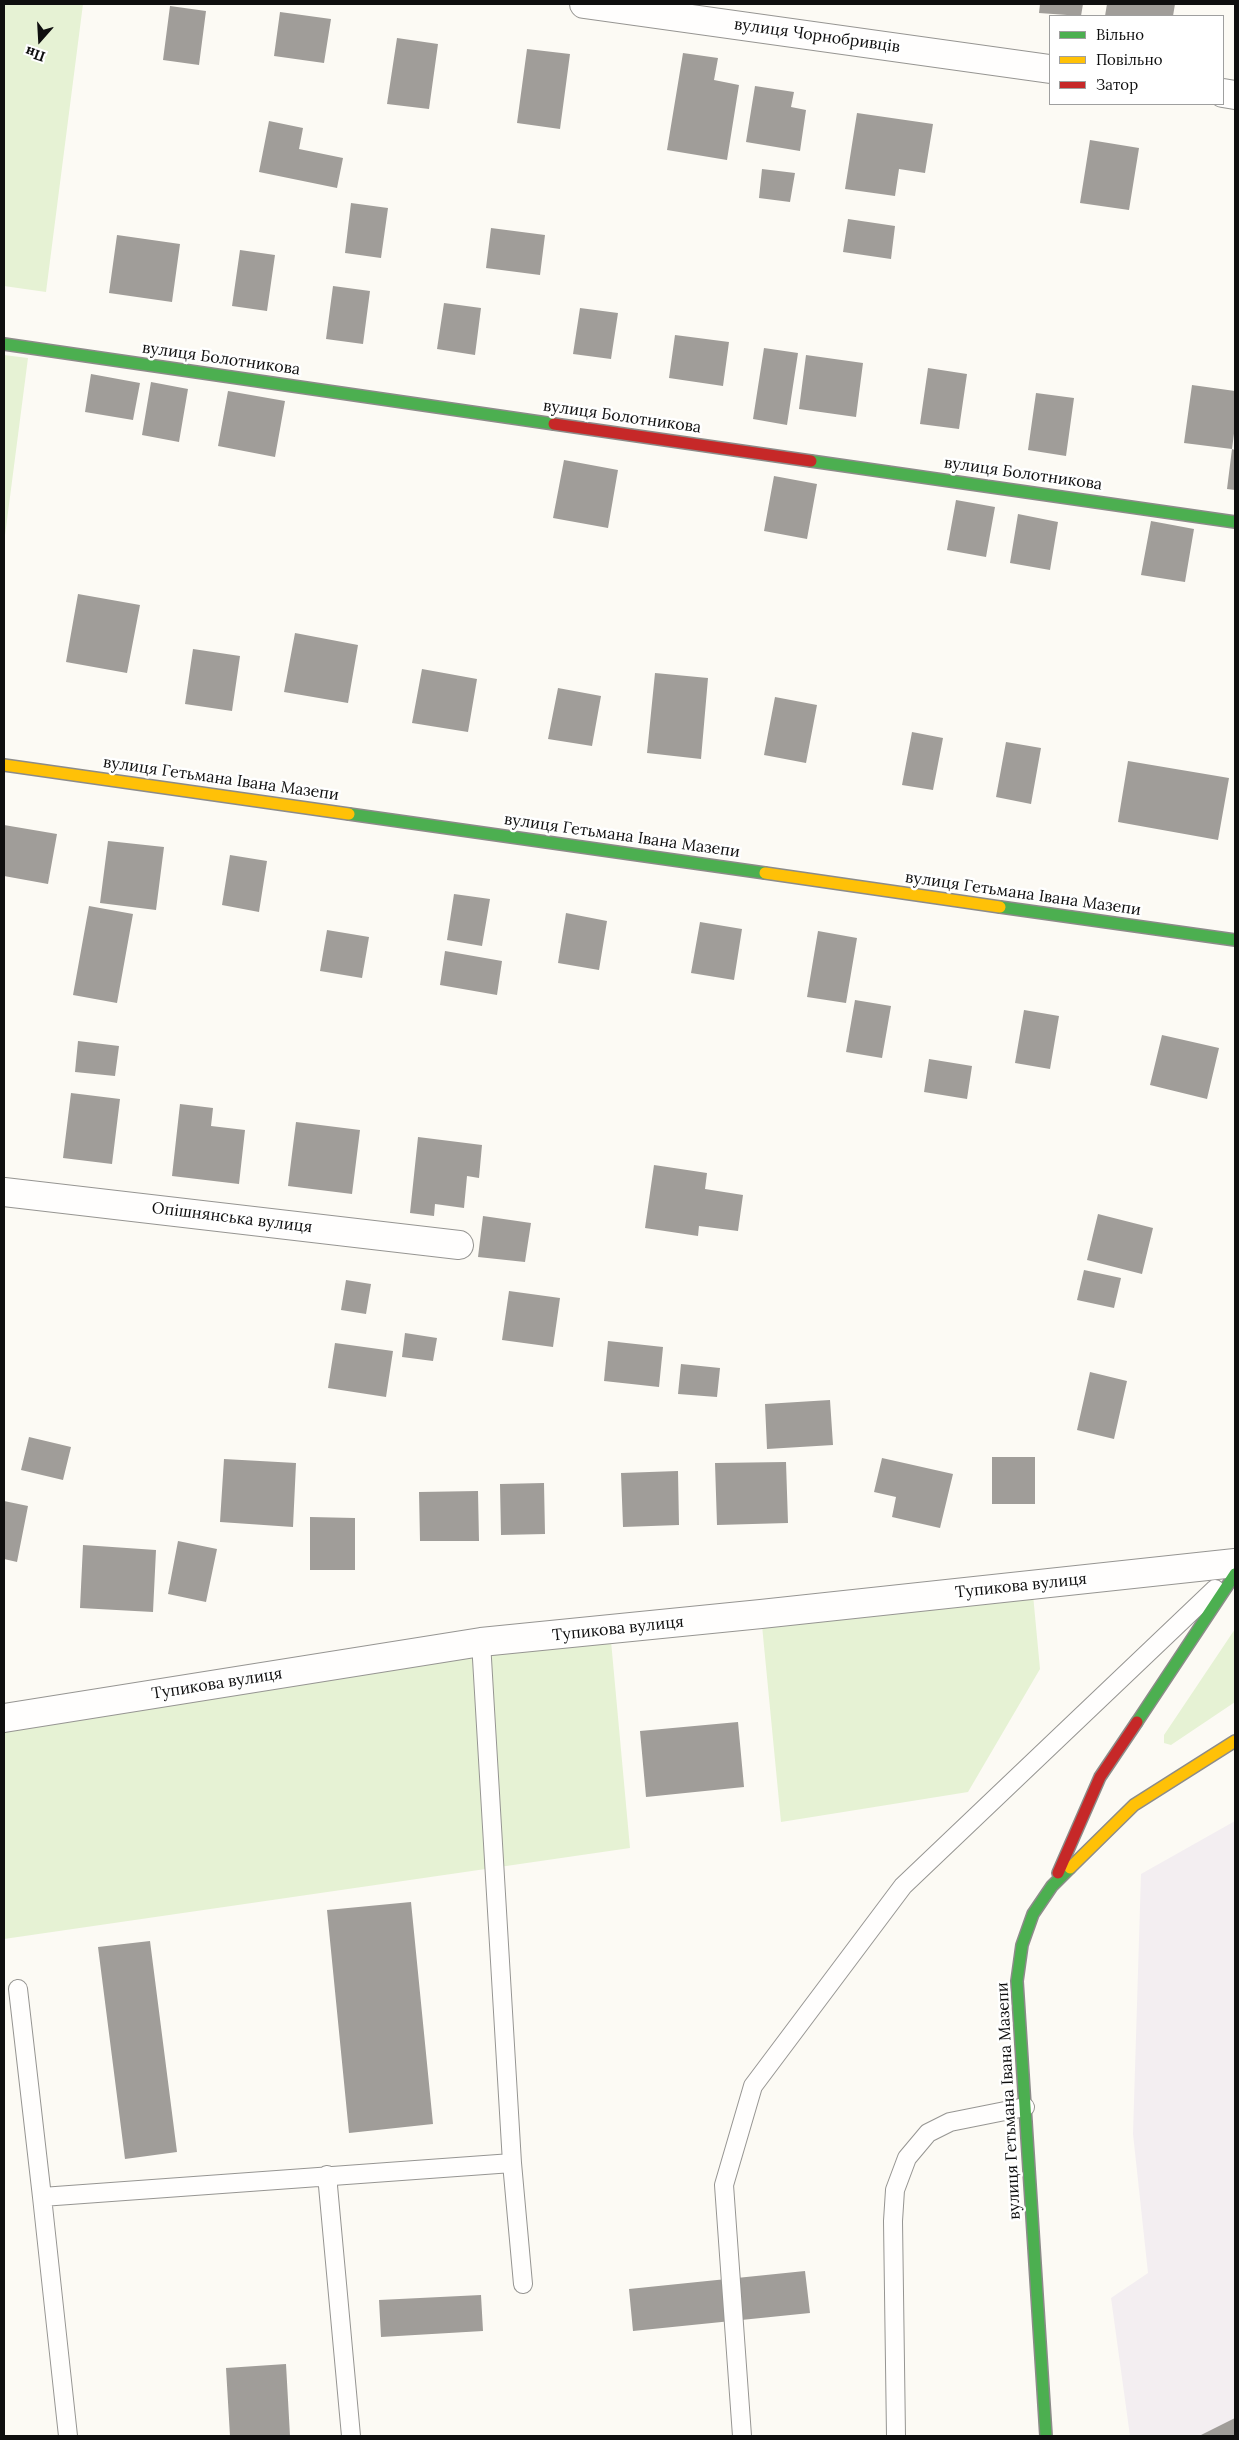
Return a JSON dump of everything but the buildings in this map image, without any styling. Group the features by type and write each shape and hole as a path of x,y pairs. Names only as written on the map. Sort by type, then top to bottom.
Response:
{"street":[{"name":"вулиця Чорнобривців","path":"584,4 1049,69"},
{"name":"вулиця Болотникова","path":"4,344 1235,522"},
{"name":"вулиця Гетьмана Івана Мазепи","path":"4,765 1235,940"},
{"name":"Опішнянська вулиця","path":"4,1192 459,1245"},
{"name":"Тупикова вулиця","path":"4,1718 481,1642 752,1616 1235,1563"},
{"path":"1052,1886 1100,1777 1235,1574"},
{"name":"вулиця Гетьмана Івана Мазепи","path":"1046,2436 1017,1981 1022,1945 1033,1914 1052,1886 1134,1805 1235,1741"}],"lane":[{"path":"742,2436 724,2185 753,2086 903,1886 1235,1570"},
{"path":"481,1642 512,2163 522,2284"},
{"path":"18,1989 68,2436"},
{"path":"896,2436 893,2221 895,2190 907,2158 928,2133 950,2122 1025,2107"},
{"path":"42,2197 512,2163"},
{"path":"327,2175 351,2436"}],"shaded area":[{"path":"1235,1821 1235,2436 1130,2436 1111,2298 1148,2273 1133,2134 1141,1874"}],"green space":[{"path":"4,4 83,4 46,292 4,286"},
{"path":"4,355 28,358 4,543"},
{"path":"1032,1584 1040,1669 968,1792 781,1822 761,1615"},
{"path":"1235,1629 1235,1702 1171,1745 1164,1743 1164,1735"},
{"path":"610,1630 630,1848 4,1939 4,1718"}],"traffic: fast":[{"path":"4,344 554,424"},
{"path":"811,461 1235,522"},
{"path":"349,814 765,873"},
{"path":"1000,907 1235,940"},
{"path":"1137,1722 1235,1574"},
{"path":"1046,2436 1017,1981 1022,1945 1033,1914 1052,1886 1070,1868"}],"traffic: slow":[{"path":"4,765 349,814"},
{"path":"765,873 1000,907"},
{"path":"1070,1868 1134,1805 1235,1741"}],"traffic: jam":[{"path":"554,424 811,461"},
{"path":"1058,1873 1100,1777 1137,1722"}]}
